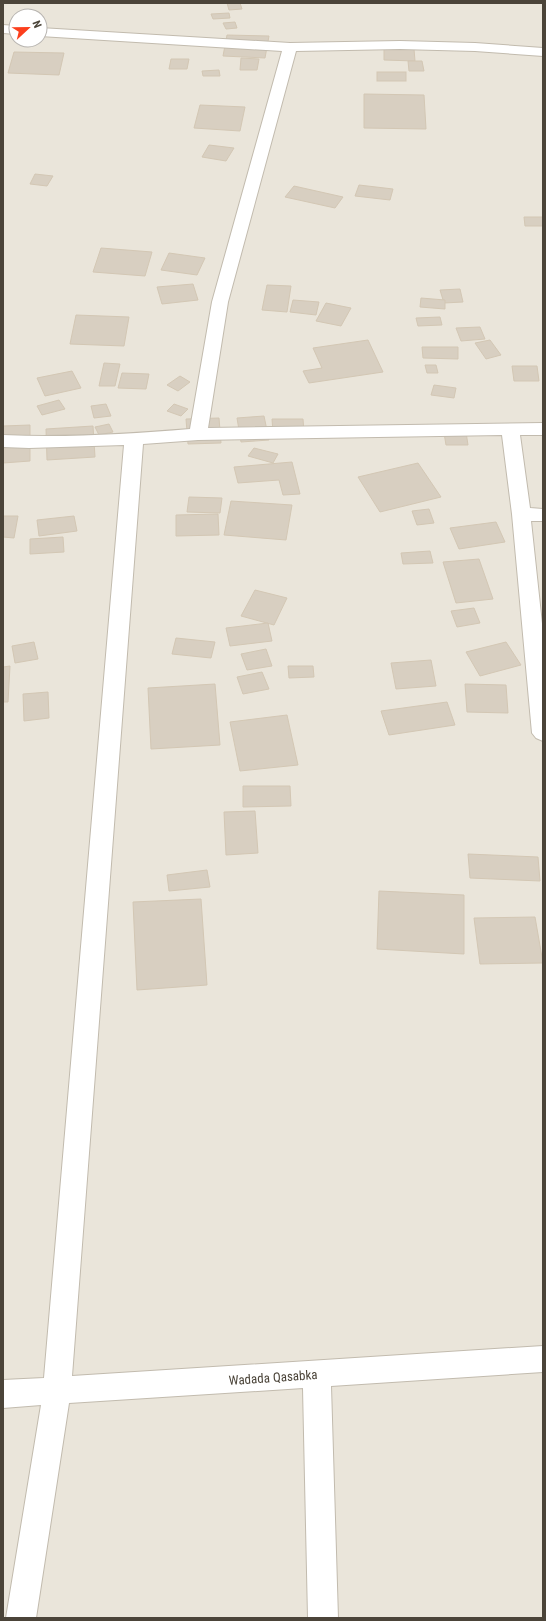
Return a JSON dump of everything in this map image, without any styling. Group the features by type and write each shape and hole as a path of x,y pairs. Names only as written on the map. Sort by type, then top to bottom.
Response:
{"street":[{"path":"48,32 290,47 400,45 475,47 543,52"},
{"path":"198,434 220,302 290,47"},
{"path":"3,441 29,442 134,439 198,434 543,429"},
{"path":"510,430 521,514 543,734"},
{"path":"21,1618 57,1391 134,439"},
{"path":"521,514 543,515"},
{"name":"Wadada Qasabka","path":"3,1394 543,1359"},
{"path":"317,1374 323,1618"}],"shaded area":[{"path":"3,3 543,3 543,1618 3,1618"}],"building":[{"path":"227,3 240,3 242,9 229,10"},
{"path":"229,13 230,18 213,19 211,14"},
{"path":"235,22 237,28 226,29 223,23"},
{"path":"227,35 269,36 265,58 223,56"},
{"path":"384,48 414,49 415,61 384,60"},
{"path":"14,52 64,53 59,75 8,73"},
{"path":"241,58 259,59 257,70 240,70"},
{"path":"171,59 189,59 187,69 169,69"},
{"path":"408,61 422,61 424,71 409,71"},
{"path":"219,70 220,76 203,76 202,71"},
{"path":"377,72 406,72 406,81 377,81"},
{"path":"364,94 424,95 426,129 364,128"},
{"path":"200,105 245,107 240,131 194,128"},
{"path":"209,145 234,148 226,161 202,157"},
{"path":"35,174 53,176 47,186 30,184"},
{"path":"359,185 393,189 390,200 355,196"},
{"path":"294,186 343,197 335,208 285,197"},
{"path":"524,217 543,217 543,226 525,226"},
{"path":"101,248 152,252 145,276 93,272"},
{"path":"169,253 205,258 197,275 161,270"},
{"path":"193,284 198,300 162,304 157,287"},
{"path":"267,285 291,286 287,312 262,310"},
{"path":"460,289 463,302 444,303 440,290"},
{"path":"421,298 445,300 445,309 420,307"},
{"path":"293,300 319,302 316,315 290,312"},
{"path":"326,303 351,308 341,326 316,321"},
{"path":"76,315 129,317 124,346 70,344"},
{"path":"440,317 442,325 418,326 416,318"},
{"path":"480,327 485,339 461,341 456,328"},
{"path":"368,340 383,372 309,383 303,371 322,368 313,348"},
{"path":"490,340 501,355 486,359 475,343"},
{"path":"422,347 458,347 458,359 423,358"},
{"path":"104,363 120,364 115,386 99,386"},
{"path":"425,365 436,365 438,373 427,373"},
{"path":"512,366 537,366 539,381 514,381"},
{"path":"72,371 81,388 45,396 37,378"},
{"path":"122,373 149,374 146,389 118,388"},
{"path":"180,376 190,382 178,391 167,385"},
{"path":"434,385 456,388 454,398 431,395"},
{"path":"59,400 65,409 42,415 37,406"},
{"path":"106,404 111,416 94,418 91,406"},
{"path":"174,404 188,409 181,416 167,411"},
{"path":"264,416 269,440 241,442 237,418"},
{"path":"219,418 221,443 188,444 186,419"},
{"path":"272,419 303,419 304,432 273,432"},
{"path":"109,424 113,432 99,435 95,427"},
{"path":"30,425 30,461 3,463 3,426"},
{"path":"93,426 95,457 47,460 46,429"},
{"path":"466,432 468,445 446,445 444,433"},
{"path":"254,448 278,454 273,463 248,456"},
{"path":"292,462 300,494 283,495 279,480 238,483 234,467"},
{"path":"418,463 441,497 380,512 358,477"},
{"path":"189,497 222,498 220,513 187,512"},
{"path":"231,501 292,505 286,540 224,535"},
{"path":"429,509 434,523 417,525 412,511"},
{"path":"218,514 219,535 176,536 176,515"},
{"path":"3,516 18,516 14,538 3,537"},
{"path":"74,516 77,531 39,536 37,520"},
{"path":"496,522 505,542 459,549 450,528"},
{"path":"63,537 64,552 30,554 30,539"},
{"path":"430,551 433,563 403,564 401,553"},
{"path":"479,559 493,599 456,603 443,562"},
{"path":"255,590 287,598 274,625 241,616"},
{"path":"474,608 480,623 457,627 451,611"},
{"path":"268,623 272,641 230,646 226,628"},
{"path":"176,638 215,642 211,658 172,654"},
{"path":"34,642 38,659 15,663 12,646"},
{"path":"506,642 521,665 480,676 466,652"},
{"path":"266,649 272,666 247,670 241,654"},
{"path":"431,660 436,686 396,689 391,663"},
{"path":"10,666 8,702 3,702 3,667"},
{"path":"288,666 313,666 314,677 289,678"},
{"path":"262,672 269,689 243,694 237,677"},
{"path":"215,684 220,745 151,749 148,688"},
{"path":"465,684 506,685 508,713 467,712"},
{"path":"48,692 49,718 24,721 23,694"},
{"path":"447,702 455,725 389,735 381,711"},
{"path":"287,715 298,765 240,771 230,722"},
{"path":"243,786 290,786 291,806 243,807"},
{"path":"255,811 258,853 226,855 224,812"},
{"path":"468,854 538,857 540,881 470,878"},
{"path":"207,870 210,887 169,891 167,875"},
{"path":"379,891 464,895 464,954 377,949"},
{"path":"201,899 207,985 137,990 133,902"},
{"path":"535,917 543,963 480,964 474,918"}]}
